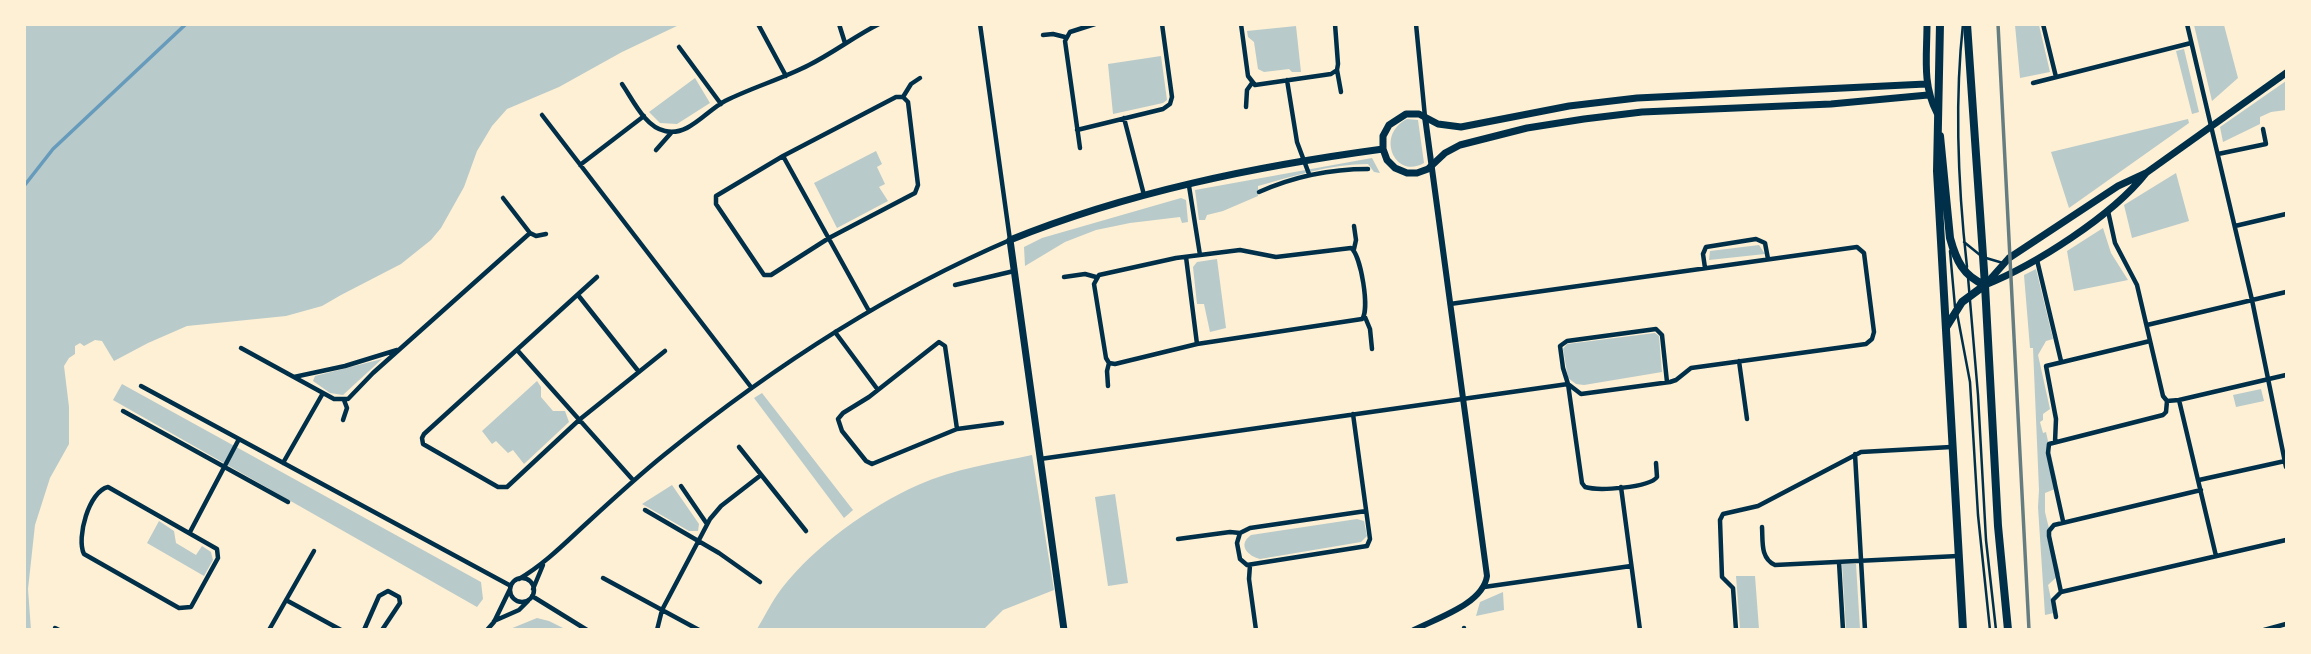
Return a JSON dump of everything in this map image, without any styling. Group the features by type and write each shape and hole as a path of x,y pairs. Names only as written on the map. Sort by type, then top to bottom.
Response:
{"highway":[{"path":"1940,24 1937,171 1963,629"},
{"path":"1965,24 1985,285 1998,526 2008,629"},
{"path":"1937,113 1945,167 1950,238 1956,259 1968,275 1985,285"},
{"path":"1945,328 1956,309 1969,295 1985,285"}],"main road":[{"path":"1927,24 1926,84 1937,113"},
{"path":"1985,285 2036,259 2108,211 2124,198 2146,173 2287,73"},
{"path":"1926,84 1637,98 1569,106 1461,127 1445,126 1412,113 1394,120 1384,136 1383,149 1387,160 1401,171 1417,173 1431,166 1451,149 1469,142 1584,119 1642,112 1814,105 1928,95"},
{"path":"1064,629 1010,240 1067,219 1145,196 1304,161 1383,149"},
{"path":"1985,285 2004,263 2097,199 2130,179 2146,173"}],"street":[{"path":"758,24 786,76"},
{"path":"839,24 845,43"},
{"path":"622,84 644,116 658,129 672,132 689,127 720,104 810,65 879,24"},
{"path":"487,629 494,622 511,587 519,579 543,565 633,480 751,387 869,311 944,270 1010,240 980,24"},
{"path":"1065,37 1073,30 1095,24"},
{"path":"1077,130 1163,109 1170,104 1172,97 1162,24"},
{"path":"1241,24 1248,76 1252,83 1259,85 1331,74 1336,70"},
{"path":"1335,24 1338,64 1336,70 1341,92"},
{"path":"1416,24 1431,166 1486,570 1484,587"},
{"path":"2043,24 2056,77"},
{"path":"2187,24 2252,300 2286,464 2199,481"},
{"path":"1043,35 1059,34 1065,37"},
{"path":"1065,37 1080,149"},
{"path":"2033,83 2191,43"},
{"path":"679,47 720,104"},
{"path":"903,97 911,84 920,78"},
{"path":"1287,80 1297,142 1309,174"},
{"path":"1246,107 1247,90 1252,83"},
{"path":"896,97 903,97 908,102 917,190 829,238 771,275 761,274 716,204 715,199 719,194 783,156 896,97"},
{"path":"542,115 751,387"},
{"path":"580,165 644,116"},
{"path":"1124,118 1145,196"},
{"path":"2218,154 2266,144 2263,130"},
{"path":"656,150 672,132"},
{"path":"783,156 869,311"},
{"path":"1259,192 1309,174 1368,169"},
{"path":"1189,186 1200,255"},
{"path":"503,198 530,233 536,236 546,234"},
{"path":"2063,521 2048,453 2049,444 2163,415 2166,412 2167,401 2163,396 2134,277 2115,243 2108,211"},
{"path":"2235,226 2287,214"},
{"path":"1096,277 1094,284 1105,356 1110,363 1118,364 1197,344 1358,320 1364,317 1366,310 1358,256 1354,249 1354,226"},
{"path":"241,348 334,399 344,400 530,233"},
{"path":"1705,268 1703,254 1706,247 1744,241 1763,241 1768,259"},
{"path":"1039,459 1568,384 1581,394 1667,382 1676,380 1691,368 1866,344 1872,339 1874,332 1864,253 1857,247 1450,304"},
{"path":"1064,277 1085,274 1096,277 1186,257 1245,250 1280,257 1354,249"},
{"path":"1186,257 1197,344"},
{"path":"2036,259 2061,361"},
{"path":"955,285 1014,271"},
{"path":"597,278 424,434 422,444 504,488 579,420 664,351"},
{"path":"2147,325 2287,292"},
{"path":"578,295 639,372"},
{"path":"1364,317 1369,324 1372,349"},
{"path":"1656,463 1657,477 1654,482 1590,489 1582,483 1560,346 1562,342 1656,329 1662,335 1667,382"},
{"path":"835,332 878,390"},
{"path":"2055,442 2056,419 2045,369 2061,361 2150,341"},
{"path":"957,429 942,342 934,344 838,419 842,430 867,463 874,463 957,429 1002,423"},
{"path":"293,377 345,366 399,349"},
{"path":"518,351 633,480"},
{"path":"1739,362 1747,419"},
{"path":"1108,386 1107,372 1110,363"},
{"path":"2167,401 2287,375"},
{"path":"141,386 511,587 514,599 521,602 530,598"},
{"path":"283,463 323,393"},
{"path":"343,419 347,412 344,400"},
{"path":"2179,400 2216,556"},
{"path":"123,411 288,502"},
{"path":"1240,533 1237,543 1240,559 1250,565 1365,548 1370,539 1353,414"},
{"path":"190,532 239,439"},
{"path":"739,447 806,531"},
{"path":"1736,629 1733,588 1722,577 1720,520 1723,514 1758,506 1854,454 1952,447"},
{"path":"1854,454 1865,629"},
{"path":"655,628 707,524 721,506 761,475"},
{"path":"681,486 707,524"},
{"path":"105,487 114,488 190,532 215,547 219,555 193,604 187,608 179,608 87,557 81,546 92,503 99,490 105,487"},
{"path":"1621,487 1640,629"},
{"path":"2061,592 2049,536 2051,527 2063,521 2201,490"},
{"path":"645,510 760,582"},
{"path":"1178,539 1240,533 1250,528 1366,511"},
{"path":"1762,527 1765,556 1772,564 1958,556"},
{"path":"2056,617 2053,600 2061,592 2287,540"},
{"path":"269,629 314,551"},
{"path":"1839,562 1843,629"},
{"path":"494,622 519,610 530,598 543,565"},
{"path":"1250,565 1249,579 1256,629"},
{"path":"1414,629 1471,600 1484,587 1631,566"},
{"path":"603,578 699,629"},
{"path":"519,579 530,582 533,589"},
{"path":"364,629 379,596 388,591 398,597 400,605 382,629"},
{"path":"530,598 587,629"},
{"path":"286,600 341,629"},
{"path":"2264,629 2287,624"}],"lane":[{"path":"1965,24 1957,137 1959,196 1978,396 1986,540 1996,629"},
{"path":"1950,238 1956,309 1970,382 1978,515 1990,629"},
{"path":"1964,242 1983,257 2004,263"}],"shaded area":[{"path":"24,25 679,25 622,52 559,87 507,109 492,126 477,151 464,187 441,228 431,240 401,264 322,306 286,316 187,326 114,361 102,341 95,340 84,346 80,343 75,346 75,354 64,366 69,407 69,444 50,478 35,525 28,589 31,630 24,629"},
{"path":"2015,25 2039,25 2050,72 2020,78"},
{"path":"2194,25 2224,25 2238,78 2212,101"},
{"path":"1296,26 1301,72 1292,72 1289,69 1264,72 1258,69 1254,42 1248,37 1247,31"},
{"path":"2184,49 2199,112 2192,114 2176,51"},
{"path":"1161,56 1167,100 1113,114 1108,64"},
{"path":"695,78 710,103 677,124 660,123 649,112"},
{"path":"2286,81 2286,110 2260,117 2260,124 2223,142 2220,127"},
{"path":"1407,119 1418,120 1424,163 1414,167 1397,161 1391,144 1397,126"},
{"path":"2188,119 2189,123 2069,208 2051,152"},
{"path":"876,151 882,164 877,167 885,184 879,187 888,201 837,228 814,183"},
{"path":"1372,158 1380,173 1374,172 1368,164 1326,168 1299,175 1258,186 1258,196 1207,215 1205,220 1199,220 1195,190"},
{"path":"2176,173 2189,221 2132,238 2124,205"},
{"path":"1181,198 1186,200 1188,222 1182,223 1180,217 1096,230 1065,242 1025,266 1024,247 1042,238"},
{"path":"2103,228 2111,253 2128,280 2074,291 2067,251"},
{"path":"1759,245 1765,254 1709,260 1710,251"},
{"path":"1217,259 1226,328 1210,332 1204,304 1197,304 1193,267 1197,262"},
{"path":"2036,269 2053,339 2046,341 2038,355 2050,409 2043,414 2043,420 2040,422 2043,433 2046,432 2057,482 2055,489 2045,493 2045,512 2060,574 2048,585 2054,613 2045,615 2038,507 2033,348 2030,348 2024,275"},
{"path":"1655,333 1659,336 1662,372 1584,385 1576,384 1568,378 1563,349 1567,344"},
{"path":"382,359 343,395 330,393 313,381 315,376"},
{"path":"537,381 541,387 541,397 553,411 565,411 569,422 524,464 513,450 508,453 496,441 492,444 482,431"},
{"path":"122,384 481,582 483,599 477,607 113,400"},
{"path":"2261,389 2264,401 2236,407 2233,395"},
{"path":"762,393 853,510 844,518 754,398"},
{"path":"1032,455 1054,590 1003,610 984,629 757,629 778,593 795,572 862,516 931,479"},
{"path":"672,485 699,524 698,531 689,531 642,504"},
{"path":"1115,494 1128,583 1108,586 1095,497"},
{"path":"1357,519 1364,521 1367,536 1361,542 1260,559 1246,550 1245,543 1251,535"},
{"path":"159,521 174,531 176,543 196,555 202,546 211,552 213,560 204,576 147,543"},
{"path":"1842,564 1856,564 1860,629 1846,629"},
{"path":"1736,576 1755,576 1759,629 1740,629"},
{"path":"1503,592 1504,610 1476,616 1480,602"},
{"path":"537,618 549,621 565,629 510,629"}],"waterway":[{"path":"24,186 53,149 186,24"}],"railway":[{"path":"1998,24 2029,630"}]}
